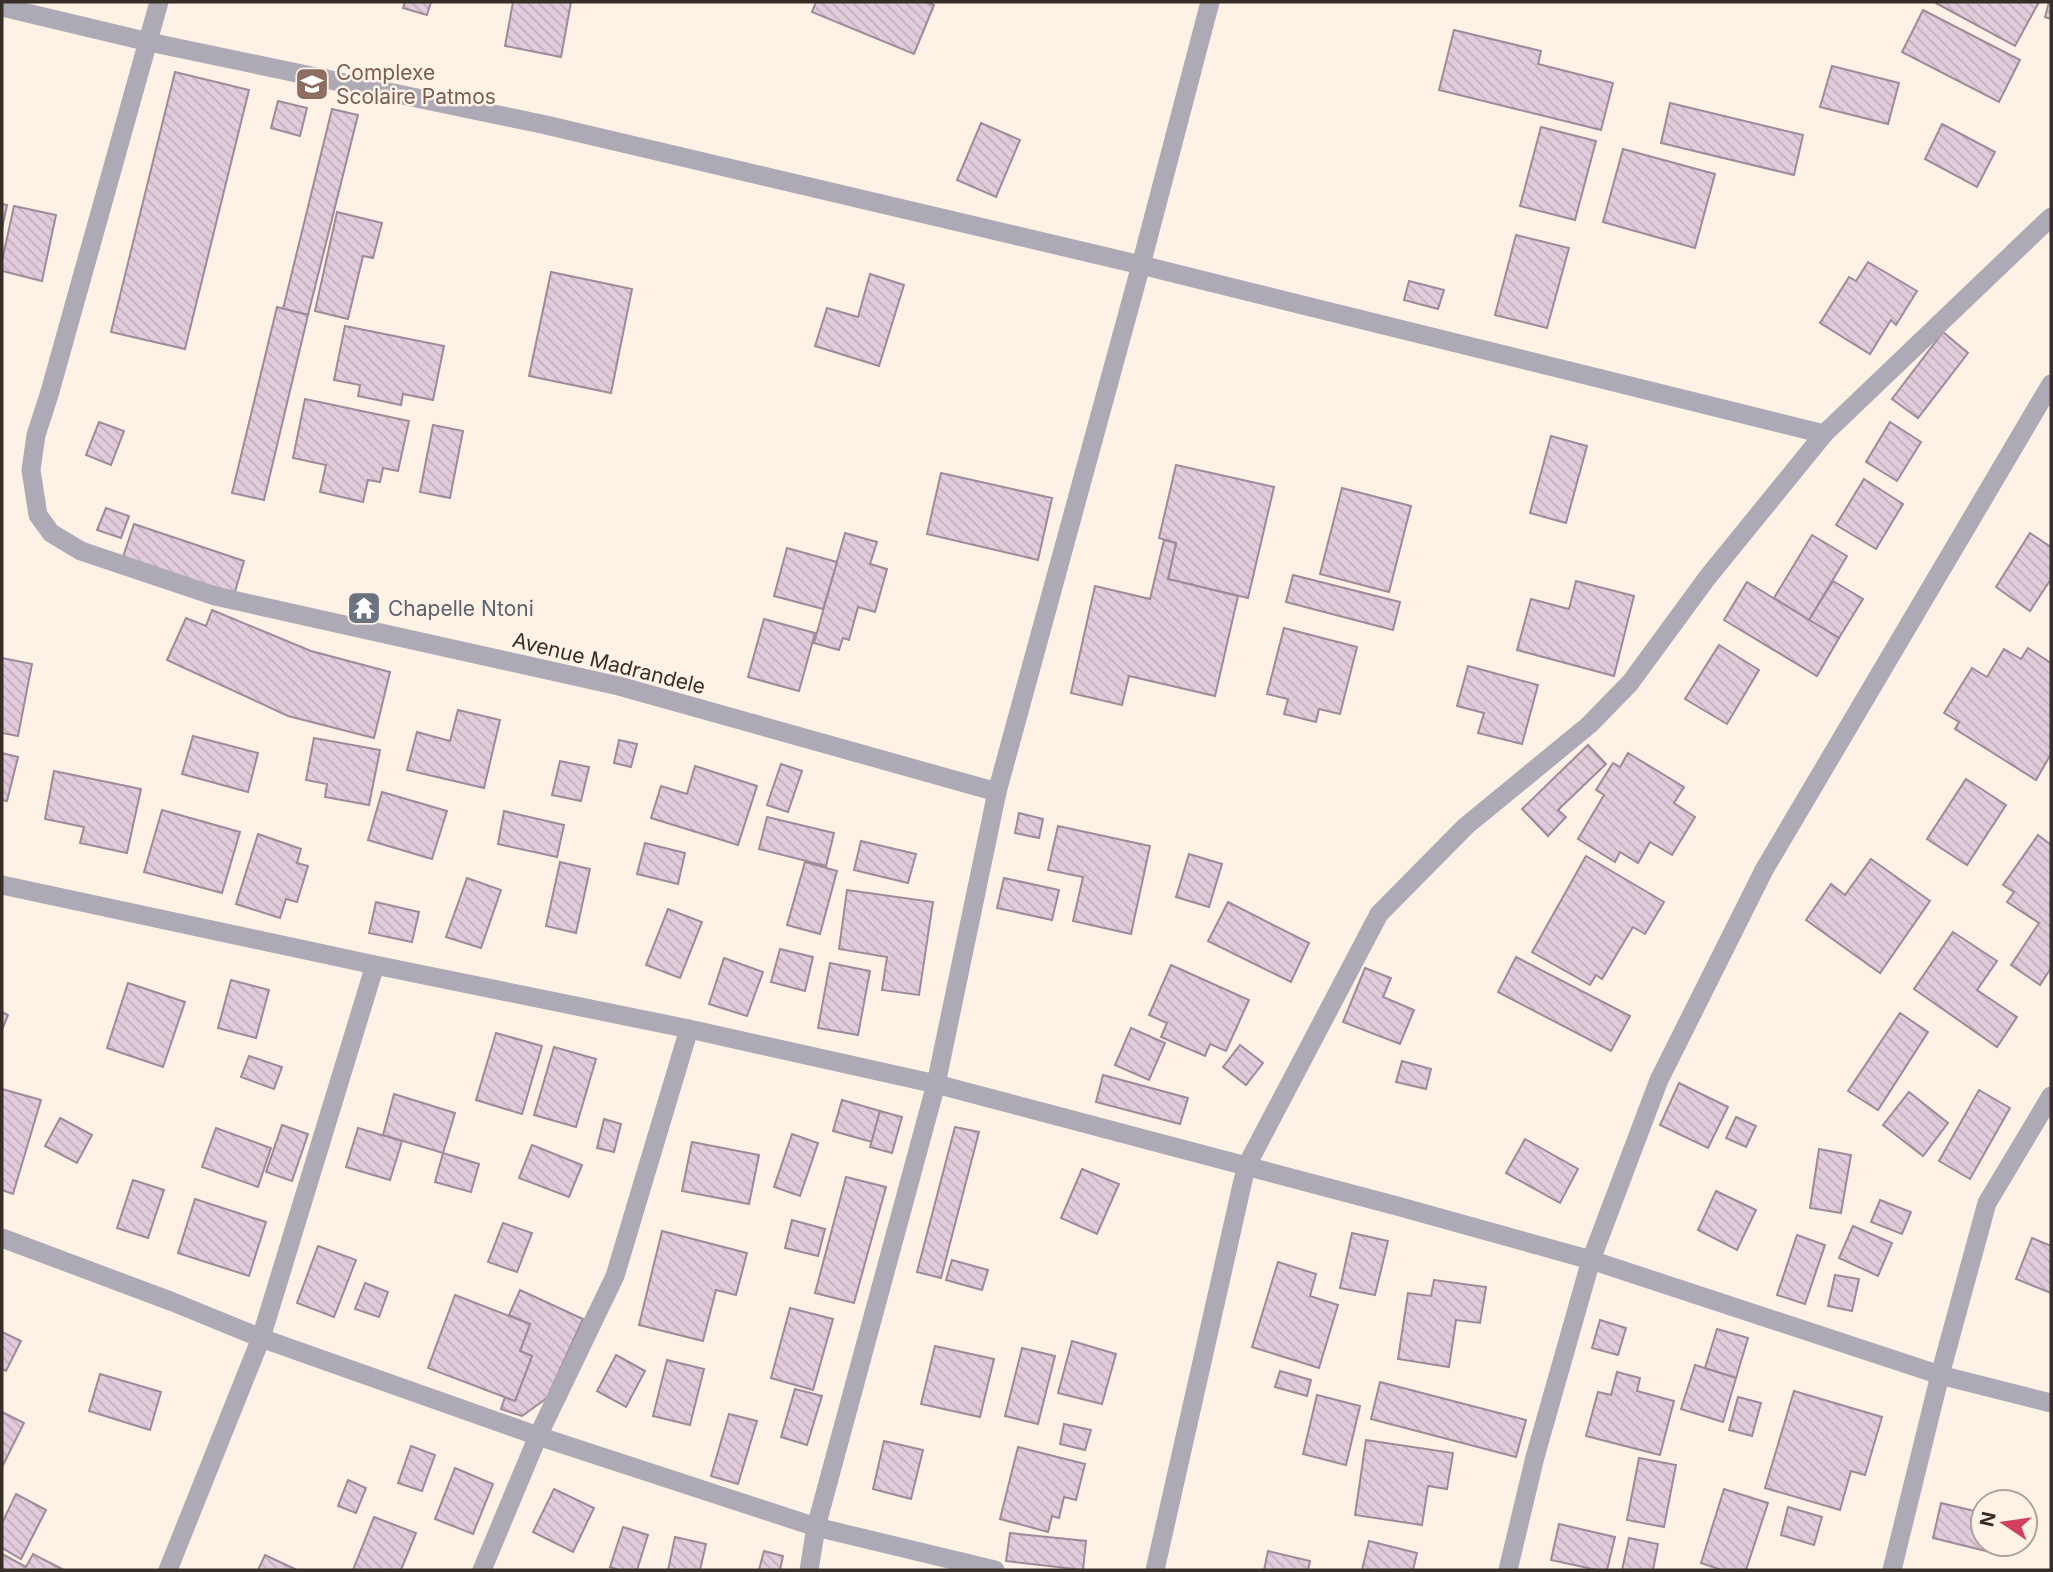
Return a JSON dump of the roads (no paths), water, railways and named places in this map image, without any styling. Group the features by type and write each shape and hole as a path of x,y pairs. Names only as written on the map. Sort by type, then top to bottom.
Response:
{"street":[{"path":"149,42 159,2"},
{"path":"809,1570 816,1527 936,1084 997,792 1210,2"},
{"path":"2,7 149,42 546,125 1140,265 1824,434"},
{"name":"Avenue Madrandele","path":"149,42 36,435 31,470 38,514 51,533 81,551 215,596 619,686 997,792"},
{"path":"1155,1570 1246,1167 1379,914 1466,826 1589,725 1630,683 1707,578 1824,434 2051,217"},
{"path":"1508,1570 1535,1457 1591,1260 1659,1080 1764,870 2051,384"},
{"path":"2,885 936,1084 1591,1260 1940,1375 2051,1403"},
{"path":"168,1570 261,1338 375,965"},
{"path":"482,1570 538,1436 615,1276 689,1030"},
{"path":"1892,1570 1940,1375 1987,1203 2051,1096"},
{"path":"2,1238 173,1301 261,1338 538,1436 816,1527 995,1570"}],"place":[{"name":"Complexe Scolaire Patmos","path":"312,84"},
{"name":"Chapelle Ntoni","path":"364,608"}]}
